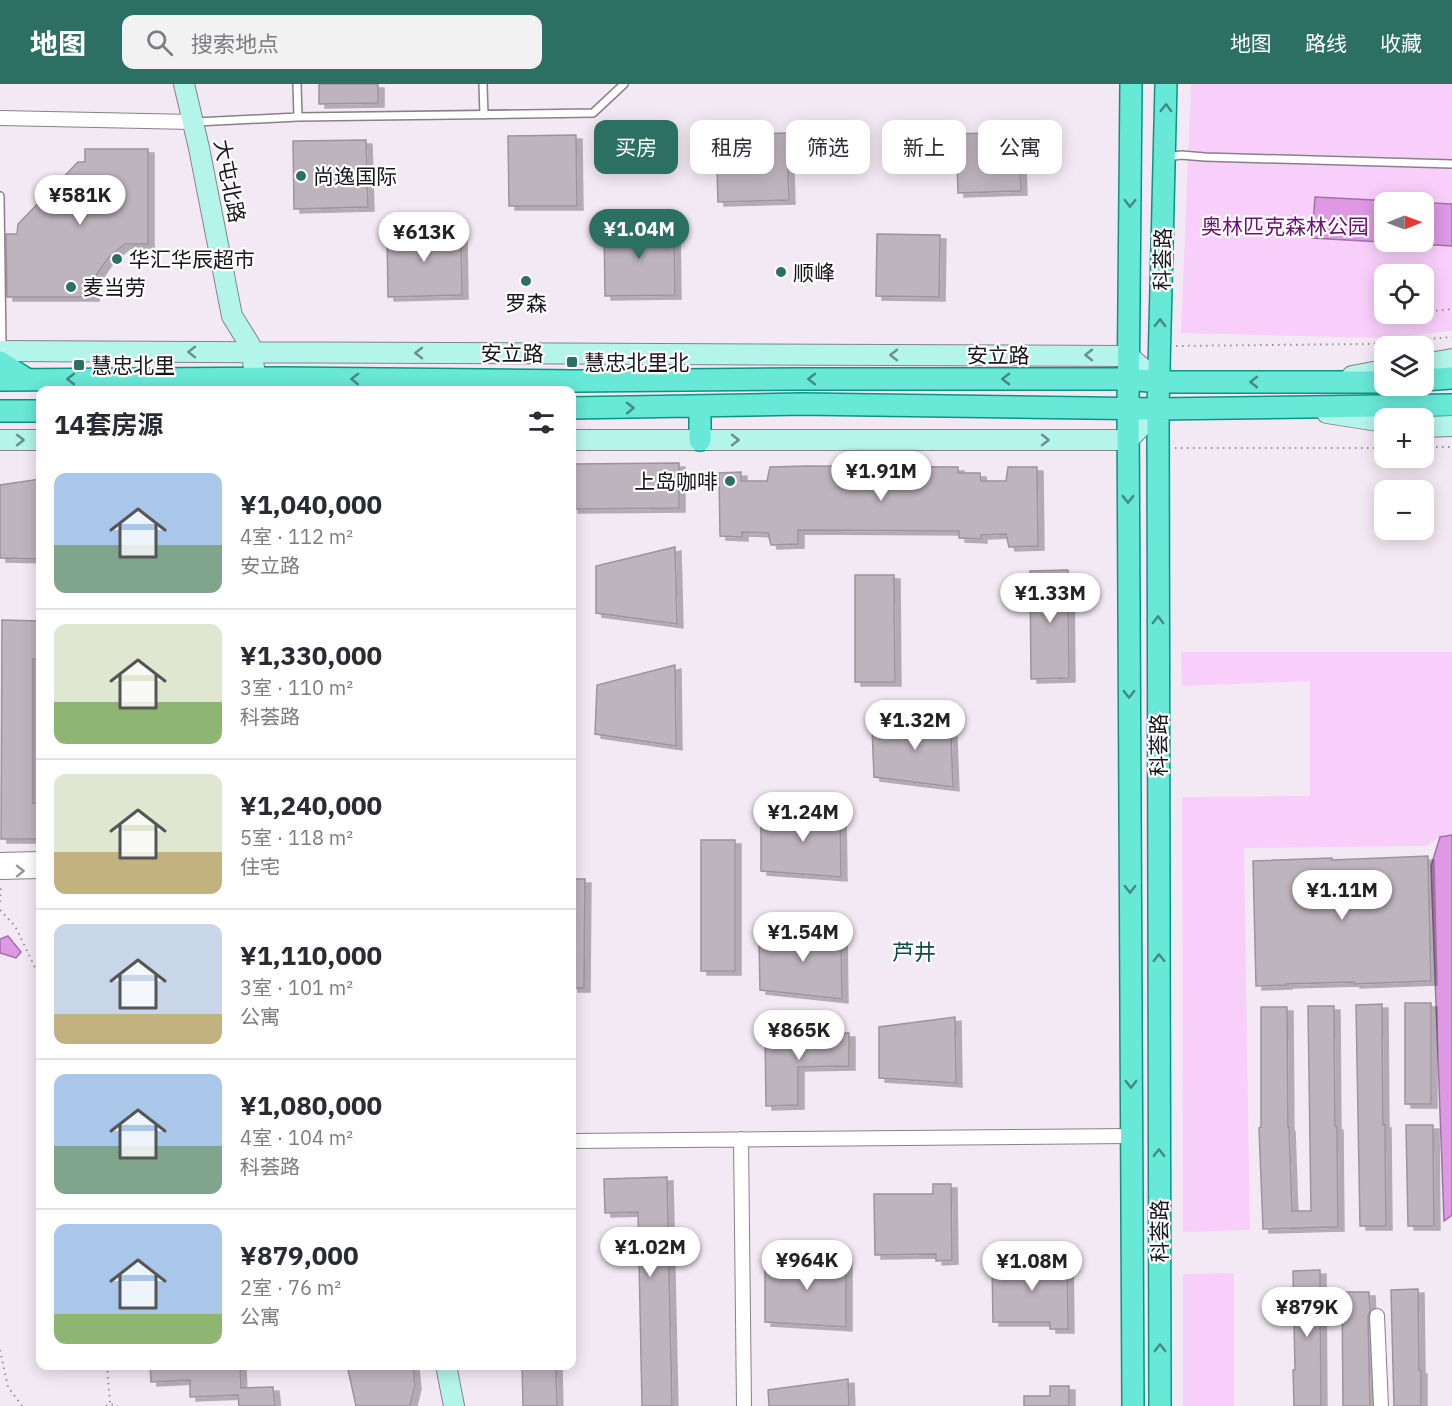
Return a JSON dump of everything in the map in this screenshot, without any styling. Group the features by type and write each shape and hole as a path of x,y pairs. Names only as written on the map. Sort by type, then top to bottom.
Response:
{"main road":[{"name":"科荟路","path":"1131,84 1128,440 1133,1406"},
{"name":"科荟路","path":"1160,1406 1158,409 1166,84"},
{"path":"1,354 28,380"},
{"name":"安立路","path":"0,380 257,384 797,378 1374,382"},
{"path":"1434,379 1452,378"},
{"path":"576,408 802,404 1158,409 1452,405"},
{"path":"700,407 700,440"},
{"path":"0,411 36,411"}],"street":[{"name":"大屯北路","path":"184,84 232,316 249,345 257,384"},
{"path":"0,118 193,122"},
{"name":"安立路","path":"1,354 1128,356"},
{"path":"1128,356 1159,382"},
{"path":"1434,362 1452,359"},
{"name":"安立路","path":"1313,382 1374,372"},
{"path":"1286,407 1374,420"},
{"path":"576,440 1128,440 1158,409"},
{"path":"1434,427 1452,426"},
{"path":"0,440 36,440"},
{"path":"0,860 36,859"},
{"path":"0,872 36,871"},
{"path":"576,1141 1131,1136"},
{"path":"741,1139 744,1406"},
{"path":"1377,1316 1381,1406"},
{"path":"447,1370 454,1406"}],"lane":[{"path":"297,84 298,117"},
{"path":"483,84 484,115"},
{"path":"193,122 298,117 593,113 624,84"},
{"path":"1164,158 1181,155 1452,164"},
{"path":"0,196 1,354"}],"path":[{"path":"1434,311 1452,309"},
{"path":"1160,347 1367,344 1452,337"},
{"path":"1434,447 1452,447"},
{"path":"1158,448 1374,448"},
{"path":"0,876 0,902"},
{"path":"0,910 15,926 36,970"},
{"path":"0,1350 8,1387 22,1406"},
{"path":"106,1370 108,1405 118,1406"}],"green space":[{"name":"奥林匹克森林公园","path":"1191,84 1452,84 1452,331 1374,338 1181,333"},
{"path":"1181,652 1452,652 1452,835 1440,837 1426,846 1244,848 1250,1230 1183,1232 1182,797 1310,796 1310,681 1182,686"},
{"path":"1234,1273 1234,1406 1183,1406 1183,1274"}],"shaded area":[{"path":"1315,197 1374,200 1374,242 1312,238"},
{"path":"1434,203 1452,204 1452,246 1434,245"},
{"path":"1452,835 1452,1215 1444,1221 1431,866 1440,837"},
{"path":"8,936 21,952 16,958 0,953 0,939"}],"building":[{"path":"319,84 378,84 378,103 319,104"},
{"path":"774,133 786,133 786,174 788,174 789,200 718,202 717,174 774,174"},
{"path":"978,133 978,174 1020,174 1021,191 958,193 957,174 966,174 966,134"},
{"path":"576,135 577,206 509,206 508,136"},
{"path":"366,140 368,207 294,209 293,141"},
{"path":"85,149 148,149 148,244 125,244 108,258 93,280 93,297 7,297 6,234 17,234 18,224 78,162 85,162"},
{"path":"674,224 675,295 605,296 604,225"},
{"path":"461,229 462,295 388,297 387,231"},
{"path":"877,234 940,235 939,297 876,296"},
{"path":"679,463 679,508 576,509 576,464"},
{"path":"770,467 958,467 958,473 980,473 981,481 1006,481 1008,467 1037,467 1038,546 1009,547 1006,534 981,535 981,539 959,538 959,531 798,530 798,544 771,545 768,533 742,532 742,537 720,536 719,473 741,472 741,481 767,481"},
{"path":"36,480 36,559 0,558 0,485"},
{"path":"675,547 677,624 596,613 596,566"},
{"path":"1068,570 1069,678 1031,679 1030,571"},
{"path":"855,575 894,575 895,682 855,682"},
{"path":"2,620 36,621 36,659 33,659 33,803 36,803 36,839 1,839"},
{"path":"675,665 676,746 595,734 597,685"},
{"path":"950,711 953,787 874,777 872,728"},
{"path":"840,805 841,877 761,871 761,820"},
{"path":"701,840 735,840 735,971 701,971"},
{"path":"1428,856 1431,981 1256,986 1253,861"},
{"path":"576,879 585,879 584,988 576,988"},
{"path":"841,924 842,999 760,990 759,941"},
{"path":"1405,1003 1431,1003 1431,1104 1405,1104"},
{"path":"1382,1004 1386,1226 1360,1226 1356,1005"},
{"path":"1308,1006 1334,1006 1338,1227 1263,1229 1259,1128 1261,1127 1261,1007 1287,1007 1288,1127 1292,1211 1311,1211"},
{"path":"955,1017 956,1083 879,1078 879,1027"},
{"path":"849,1033 849,1066 798,1067 798,1105 766,1106 765,1034"},
{"path":"1406,1125 1433,1125 1434,1226 1408,1226"},
{"path":"667,1177 672,1406 642,1406 638,1212 605,1213 604,1179"},
{"path":"933,1184 951,1184 952,1260 936,1261 936,1254 875,1255 874,1194 933,1194"},
{"path":"1049,1252 1067,1252 1068,1329 1050,1329 1050,1322 993,1322 992,1263 1049,1262"},
{"path":"846,1253 846,1327 765,1322 765,1264"},
{"path":"1320,1270 1321,1406 1294,1406 1293,1271"},
{"path":"1418,1289 1421,1406 1394,1406 1391,1290"},
{"path":"1342,1292 1369,1292 1370,1406 1343,1406"},
{"path":"150,1370 240,1370 241,1388 273,1387 275,1406 239,1406 238,1395 190,1397 190,1380 151,1382"},
{"path":"348,1370 414,1370 415,1385 410,1406 356,1406"},
{"path":"522,1370 556,1370 557,1406 523,1406"},
{"path":"848,1379 849,1406 769,1406 768,1390"},
{"path":"1050,1386 1069,1386 1069,1406 1024,1406 1024,1396 1050,1396"}],"place":[{"name":"尚逸国际","path":"301,176"},
{"name":"华汇华辰超市","path":"117,259"},
{"name":"顺峰","path":"781,272"},
{"name":"罗森","path":"526,281"},
{"name":"麦当劳","path":"71,287"},
{"name":"慧忠北里北","path":"572,362"},
{"name":"慧忠北里","path":"79,365"},
{"name":"上岛咖啡","path":"730,481"}],"district":[{"name":"芦井","path":"914,951"}]}
